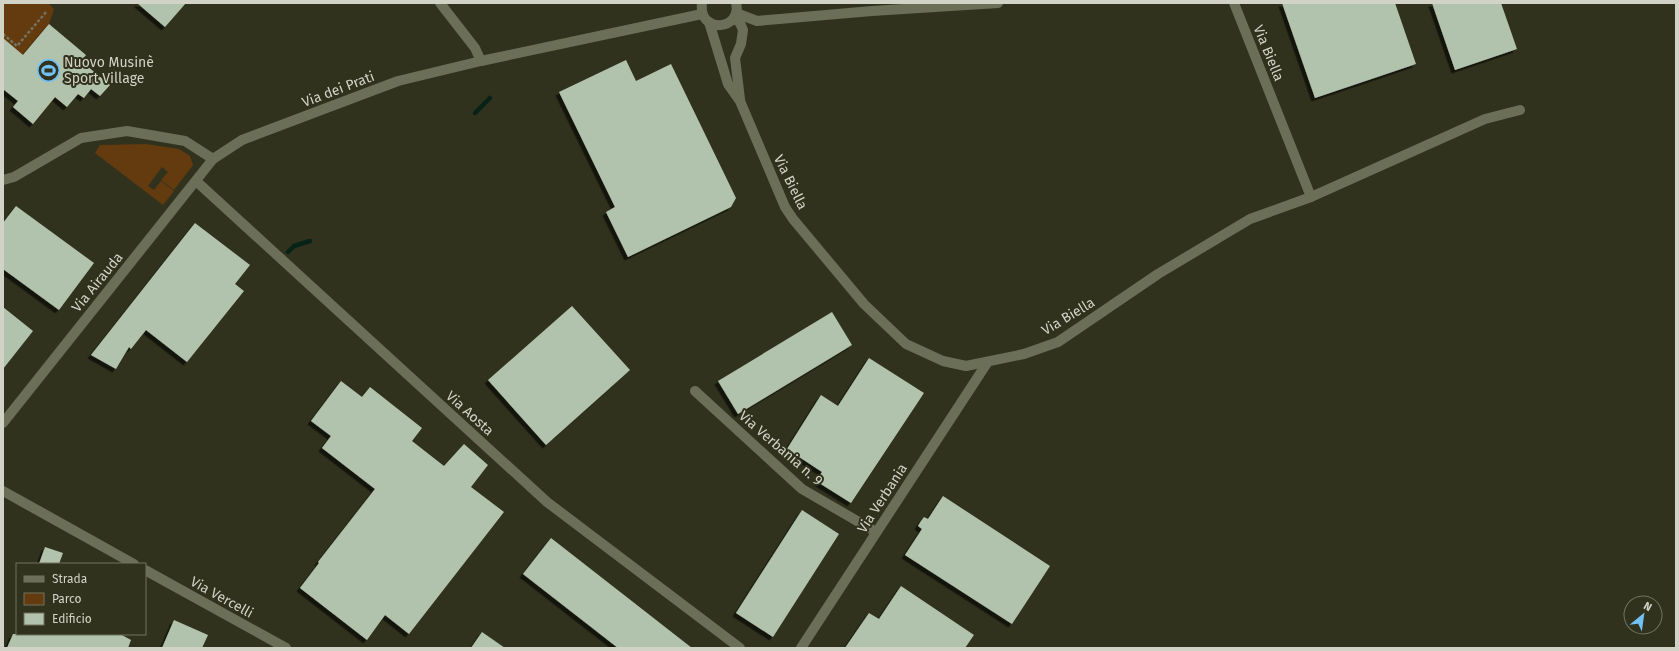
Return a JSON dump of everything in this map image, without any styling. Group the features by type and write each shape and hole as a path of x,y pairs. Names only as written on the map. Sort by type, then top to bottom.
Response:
{"street":[{"path":"440,3 475,48 481,61"},
{"path":"702,3 702,14 709,22 719,26 725,25 735,11 757,21 872,11 998,3"},
{"name":"Via Biella","path":"709,22 728,84 740,101 785,207 793,219 864,304 906,344 943,361 966,366 987,363 1024,354 1058,342 1158,274 1250,219 1311,197 1234,3"},
{"name":"Via Biella","path":"735,11 743,30 741,44 735,58 740,101"},
{"name":"Via dei Prati","path":"213,159 242,140 398,81 481,61 702,14"},
{"path":"1311,197 1486,119 1520,110"},
{"path":"3,180 14,177 81,138 127,131 185,141 213,159"},
{"name":"Via Airauda","path":"3,423 213,159"},
{"name":"Via Aosta","path":"196,181 547,502 740,648"},
{"name":"Via Verbania","path":"801,648 987,363"},
{"name":"Via Verbania n. 9","path":"695,390 802,489 876,532"},
{"path":"3,491 132,563"},
{"name":"Via Vercelli","path":"146,571 286,648"}],"path":[{"path":"3,34 18,46 48,11"}],"green space":[{"name":"Nuovo Musinè Sport Village","path":"3,3 48,3 54,9 49,24 81,61 110,85 100,96 91,89 84,98 78,94 67,107 55,98 33,124 13,107 32,84 27,80 13,97 3,89"},
{"path":"146,144 179,149 190,156 193,165 174,190 161,180 168,172 162,167 148,186 154,190 161,181 174,191 163,205 95,153 100,145"}],"building":[{"path":"137,3 186,3 165,27"},
{"path":"1282,3 1395,3 1416,64 1315,98"},
{"path":"1432,3 1501,3 1517,49 1455,70"},
{"name":"Nuovo Musinè Sport Village","path":"49,24 86,55 81,61 110,85 100,96 91,89 84,98 78,94 67,107 55,97 33,124 13,107 18,101 3,89 3,38 23,55"},
{"path":"626,60 636,81 671,64 736,198 731,207 628,257 606,212 615,207 559,92"},
{"path":"16,206 94,263 59,310 3,269 3,223"},
{"path":"195,223 250,265 235,284 244,291 187,362 146,330 131,349 129,347 116,369 91,355"},
{"path":"572,306 630,370 546,445 488,380"},
{"path":"3,307 33,331 3,369"},
{"path":"832,312 852,345 738,414 718,381"},
{"path":"869,358 924,393 851,503 816,481 822,472 787,449 821,395 838,406"},
{"path":"341,381 362,397 370,387 422,428 412,441 444,466 464,444 488,465 471,487 504,512 409,634 385,615 367,640 300,588 319,563 318,562 375,489 322,448 331,436 311,421"},
{"path":"943,496 1050,566 1012,624 905,555 922,529 918,526 921,521 924,517 928,519"},
{"path":"802,510 839,534 773,637 736,613"},
{"path":"551,538 692,648 618,648 523,574"},
{"path":"45,547 63,553 59,563 39,563"},
{"path":"901,586 974,635 965,648 845,648 869,613 879,619"},
{"path":"174,620 208,635 202,648 162,648"},
{"path":"482,632 505,648 471,648"},
{"path":"13,634 122,635 131,640 128,648 7,648"}],"waterway":[{"path":"475,113 490,98"},
{"path":"288,252 294,246 310,241"}],"place":[{"name":"Nuovo Musinè Sport Village","path":"48,70"}]}
